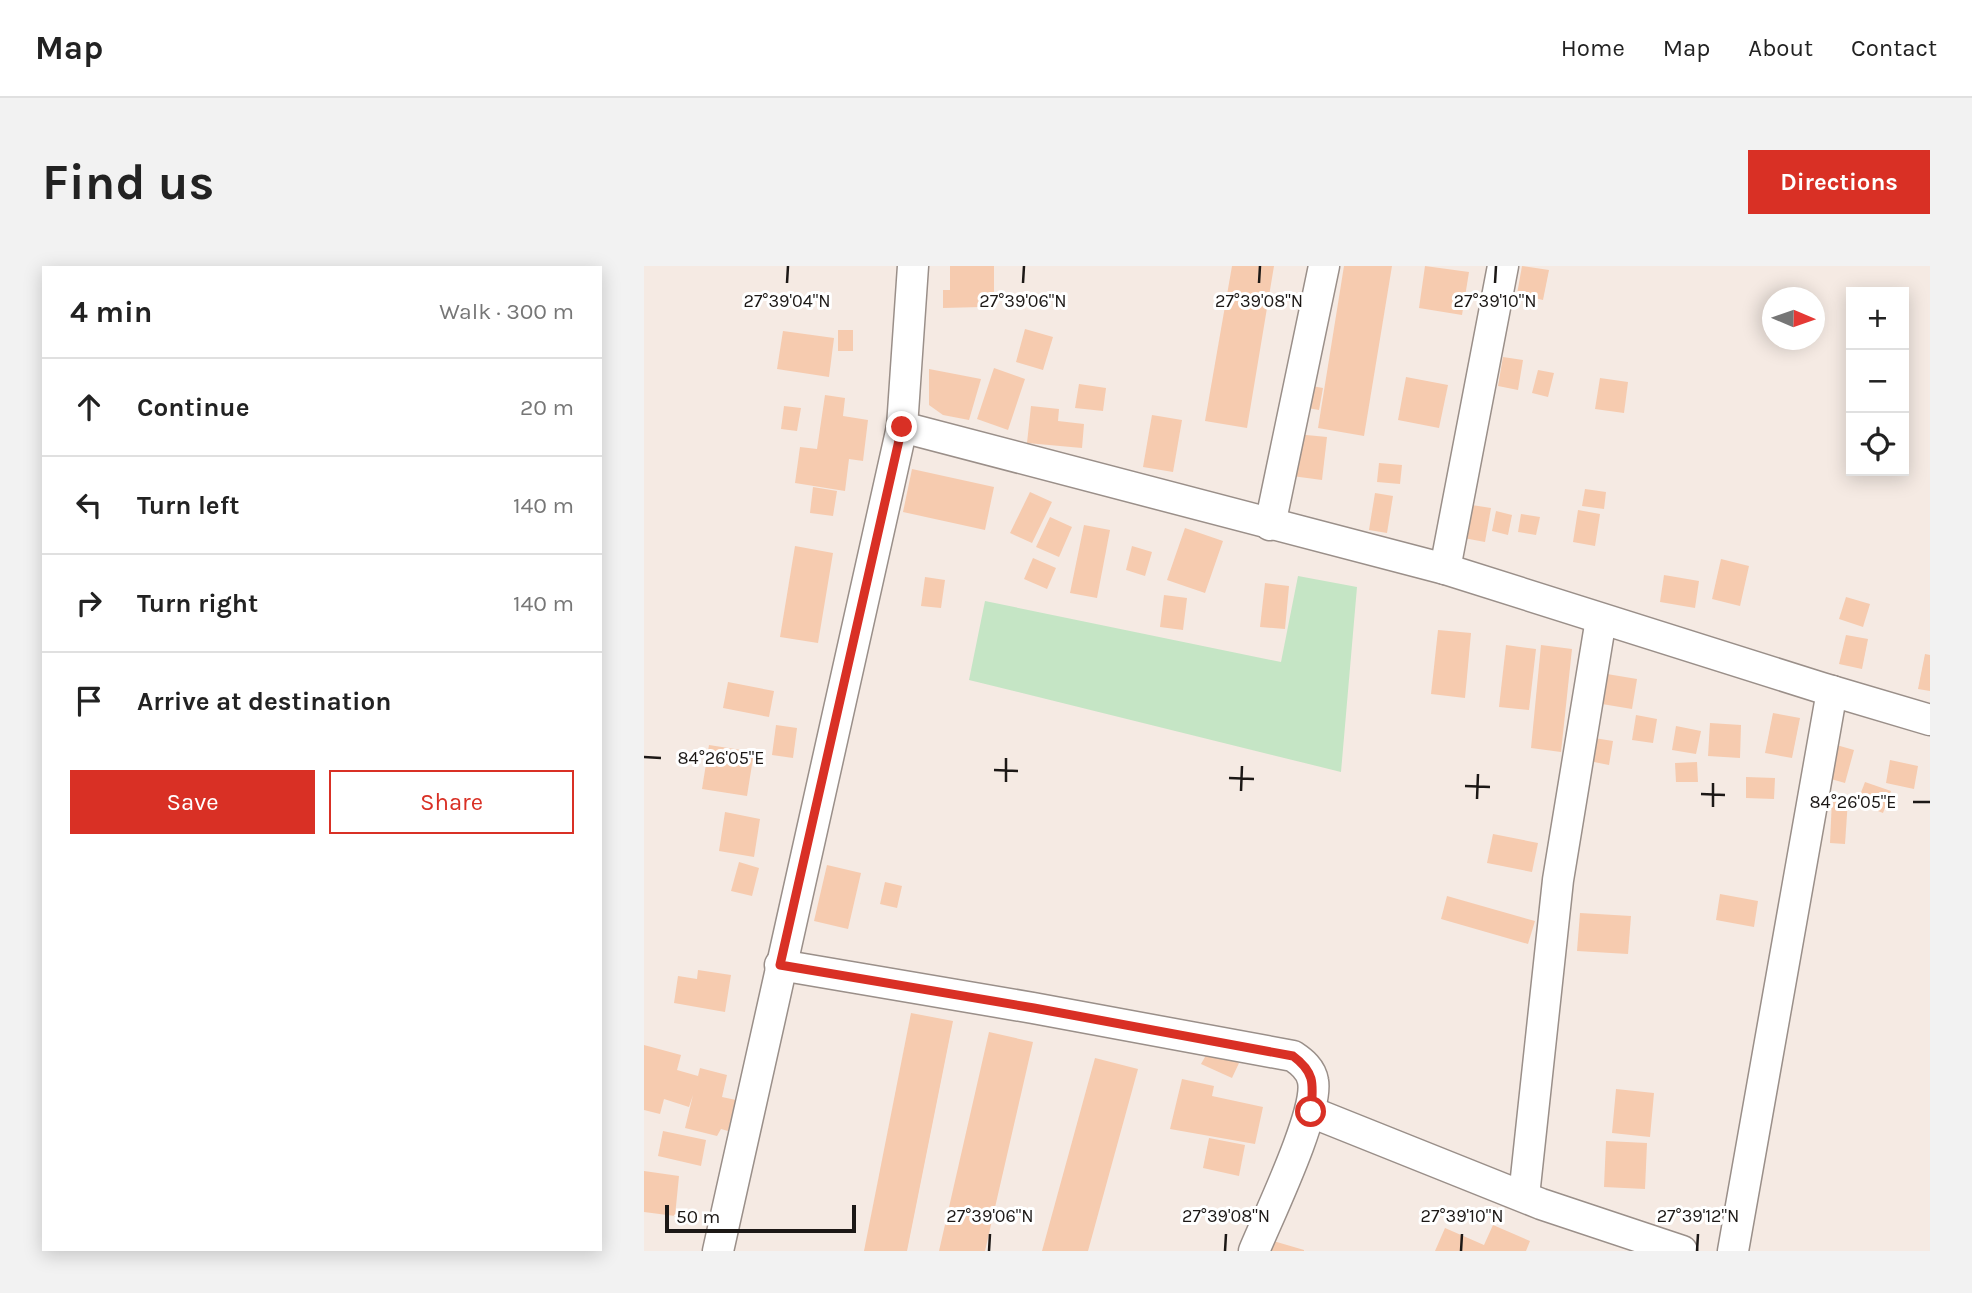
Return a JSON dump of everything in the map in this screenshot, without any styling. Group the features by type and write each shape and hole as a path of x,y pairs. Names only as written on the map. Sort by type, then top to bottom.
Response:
{"street":[{"path":"718,1251 902,427 913,266"},
{"path":"1270,525 1324,266"},
{"path":"1445,569 1503,266"},
{"path":"902,427 1445,569 1601,620 1930,720"},
{"path":"1524,1196 1558,880 1601,620"},
{"path":"1733,1251 1832,691"},
{"path":"780,965 1293,1056 1306,1065 1313,1081 1311,1112 1254,1251"},
{"path":"1311,1112 1524,1196 1682,1251"}],"green space":[{"path":"1298,576 1357,587 1341,772 969,680 985,601 1281,662"}],"building":[{"path":"950,266 994,266 994,295 981,295 981,307 943,308 943,290 950,290"},
{"path":"1232,266 1274,266 1247,428 1205,421"},
{"path":"1344,266 1392,266 1364,436 1318,428"},
{"path":"1425,266 1469,272 1462,315 1419,308"},
{"path":"1522,266 1549,270 1543,300 1517,294"},
{"path":"1025,329 1053,337 1043,370 1016,362"},
{"path":"838,330 853,330 853,351 838,351"},
{"path":"783,331 834,338 829,377 777,369"},
{"path":"1503,357 1523,360 1518,390 1498,386"},
{"path":"994,368 1025,379 1008,430 977,419"},
{"path":"929,369 981,379 969,420 943,415 929,405"},
{"path":"1538,370 1554,373 1548,397 1532,393"},
{"path":"1406,377 1448,385 1439,428 1398,420"},
{"path":"1600,378 1628,382 1624,413 1595,409"},
{"path":"1079,384 1106,388 1103,411 1075,408"},
{"path":"1300,384 1323,388 1319,410 1296,406"},
{"path":"825,395 845,398 843,416 868,420 863,461 849,459 845,491 795,483 800,447 817,449"},
{"path":"784,406 801,408 797,431 781,429"},
{"path":"1031,406 1059,409 1058,421 1084,424 1082,448 1027,443"},
{"path":"1152,415 1182,420 1173,472 1143,467"},
{"path":"1296,434 1327,437 1322,480 1292,476"},
{"path":"1379,463 1402,465 1400,484 1377,482"},
{"path":"912,469 994,487 985,530 903,512"},
{"path":"813,487 837,491 833,516 810,513"},
{"path":"1585,489 1606,492 1604,509 1582,506"},
{"path":"1030,492 1052,502 1032,543 1010,533"},
{"path":"1375,493 1393,496 1387,533 1369,530"},
{"path":"1459,503 1491,508 1485,542 1453,536"},
{"path":"1578,510 1600,514 1595,546 1573,542"},
{"path":"1496,511 1512,515 1508,535 1492,531"},
{"path":"1521,514 1540,517 1536,535 1518,532"},
{"path":"1050,517 1072,527 1059,557 1036,547"},
{"path":"1084,525 1110,530 1097,598 1070,593"},
{"path":"1185,528 1223,541 1205,593 1167,580"},
{"path":"795,546 833,553 818,643 780,637"},
{"path":"1132,546 1152,552 1145,576 1126,570"},
{"path":"1033,558 1056,568 1047,589 1024,579"},
{"path":"1721,559 1749,566 1740,606 1712,599"},
{"path":"1664,575 1699,581 1695,608 1660,602"},
{"path":"925,577 945,580 941,608 921,606"},
{"path":"1265,583 1289,586 1285,629 1260,627"},
{"path":"1164,595 1187,598 1183,630 1160,627"},
{"path":"1846,597 1870,604 1863,627 1839,619"},
{"path":"1438,630 1471,633 1465,698 1431,694"},
{"path":"1846,635 1868,639 1862,669 1839,664"},
{"path":"1506,645 1536,649 1529,710 1499,707"},
{"path":"1541,645 1572,649 1561,752 1531,748"},
{"path":"1925,654 1930,655 1930,691 1918,689"},
{"path":"1607,674 1637,679 1632,709 1602,704"},
{"path":"728,682 774,691 769,717 723,708"},
{"path":"1773,713 1800,718 1792,758 1765,753"},
{"path":"1636,715 1657,719 1653,743 1632,740"},
{"path":"1710,723 1741,725 1740,758 1708,756"},
{"path":"776,725 797,728 793,758 772,755"},
{"path":"1676,726 1701,731 1696,754 1672,750"},
{"path":"1588,737 1613,741 1609,765 1584,760"},
{"path":"1826,742 1854,750 1845,783 1817,775"},
{"path":"709,745 754,752 747,796 702,789"},
{"path":"1890,760 1918,766 1914,789 1886,783"},
{"path":"1697,762 1698,782 1676,782 1675,763"},
{"path":"1746,777 1775,778 1774,799 1746,798"},
{"path":"1865,782 1891,791 1883,813 1857,803"},
{"path":"1832,799 1848,800 1845,844 1830,843"},
{"path":"725,812 760,819 754,857 719,851"},
{"path":"1493,834 1538,843 1532,872 1487,863"},
{"path":"739,862 759,868 752,896 731,891"},
{"path":"827,865 861,873 848,929 814,921"},
{"path":"885,882 902,886 897,908 880,904"},
{"path":"1720,894 1758,901 1754,927 1716,920"},
{"path":"1447,896 1535,921 1528,944 1441,919"},
{"path":"1580,913 1631,916 1628,954 1577,951"},
{"path":"698,970 731,975 725,1012 674,1003 678,976 697,979"},
{"path":"911,1013 953,1021 907,1251 864,1251"},
{"path":"989,1032 1033,1042 985,1251 939,1251"},
{"path":"644,1045 681,1055 677,1070 698,1076 700,1068 727,1075 722,1097 736,1100 728,1131 721,1129 717,1136 685,1128 693,1095 689,1107 664,1099 660,1114 644,1110"},
{"path":"1209,1050 1239,1063 1232,1078 1201,1064"},
{"path":"1095,1058 1138,1069 1088,1251 1042,1251"},
{"path":"1182,1079 1214,1086 1212,1096 1263,1107 1255,1144 1170,1129"},
{"path":"1616,1089 1654,1093 1650,1137 1612,1133"},
{"path":"663,1131 706,1140 701,1166 658,1156"},
{"path":"1209,1138 1245,1145 1239,1176 1203,1168"},
{"path":"1606,1141 1647,1143 1645,1189 1604,1187"},
{"path":"644,1171 679,1176 675,1216 644,1212"},
{"path":"1493,1225 1530,1241 1526,1251 1435,1251 1445,1228 1484,1245"},
{"path":"1267,1239 1304,1250 1304,1251 1263,1251"}],"route":[{"path":"902,427 780,965 1293,1056 1306,1065 1313,1081 1311,1112"}]}
